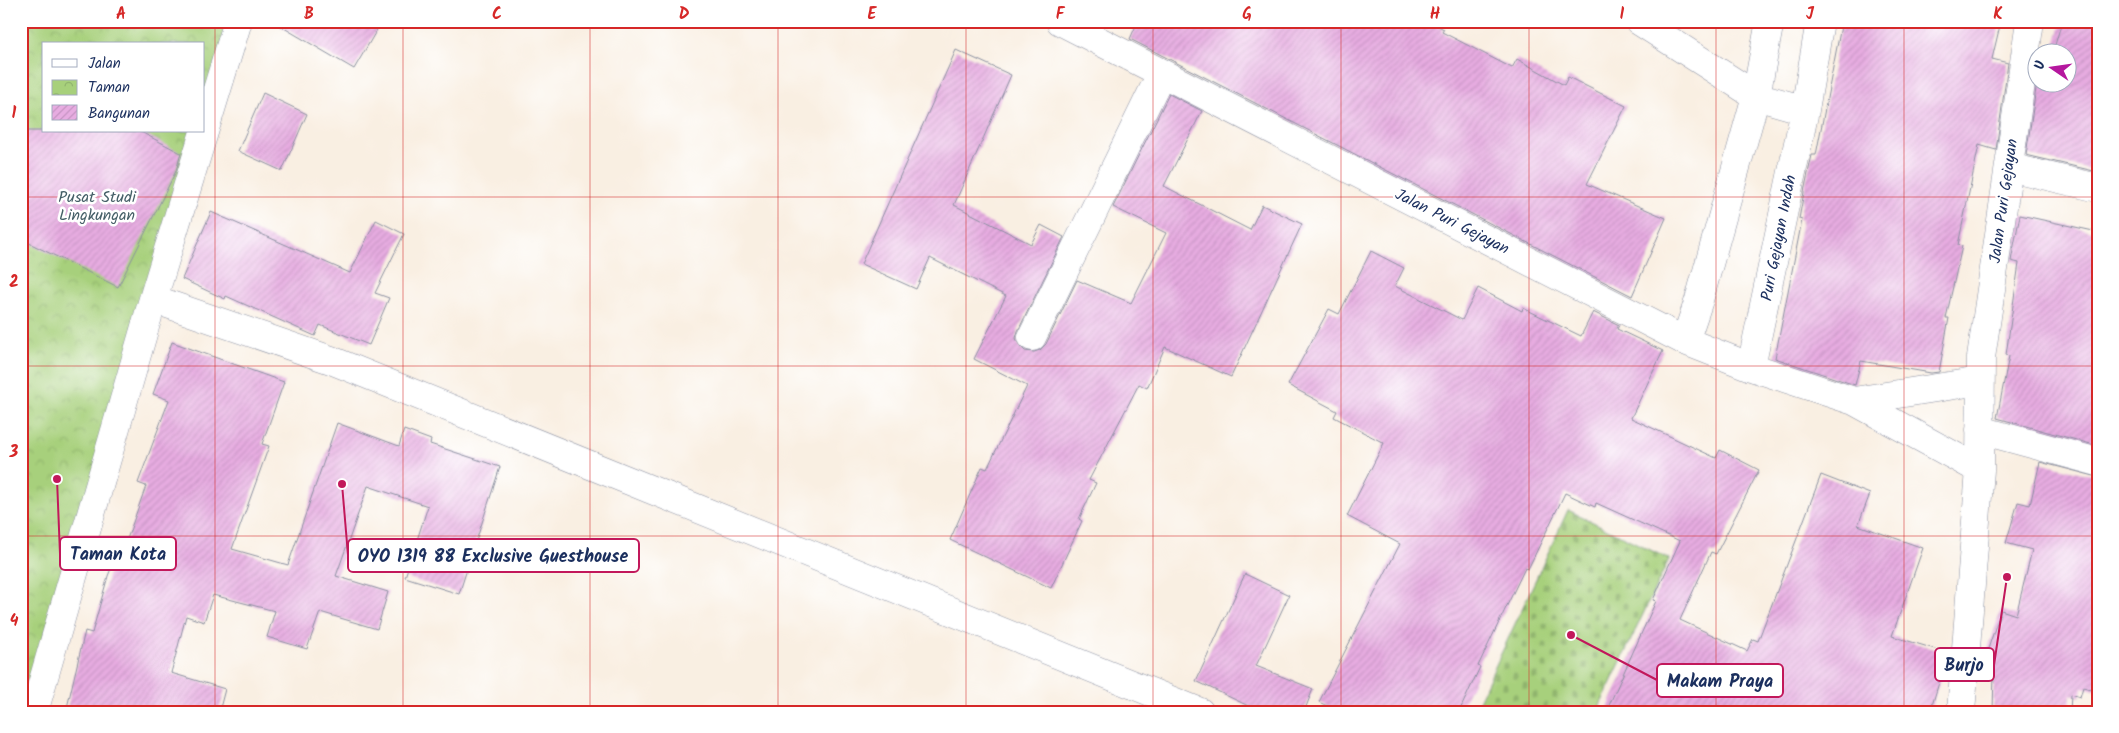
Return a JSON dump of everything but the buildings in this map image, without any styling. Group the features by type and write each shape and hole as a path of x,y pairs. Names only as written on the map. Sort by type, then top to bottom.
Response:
{"street":[{"path":"205,129 238,21"},
{"name":"Jalan Puri Gejayan","path":"1060,21 1685,341 1751,367 1854,401 1980,470"},
{"path":"1640,21 1756,96 1805,110"},
{"path":"1685,341 1699,300 1756,96 1770,21"},
{"name":"Puri Gejayan Indah","path":"1751,367 1805,110 1820,21"},
{"name":"Jalan Puri Gejayan","path":"1961,712 1980,470 1980,381 2030,21"},
{"path":"1032,337 1161,74"},
{"path":"34,712 153,299 204,132"},
{"path":"2009,167 2098,188"},
{"path":"153,299 331,360 1200,712"},
{"name":"Jalan Puri Gejayan","path":"1854,401 1980,381"},
{"path":"1980,430 2098,462"}],"green space":[{"name":"Pusat Studi Lingkungan","path":"21,21 239,21 205,122 205,42 42,42 42,132 202,132 21,712"},
{"path":"1568,510 1669,559 1597,712 1474,712"}],"place":[{"name":"Taman Kota","path":"57,479"},
{"name":"OYO 1319 88 Exclusive Guesthouse","path":"342,484"},
{"name":"Burjo","path":"2007,577"},
{"name":"Makam Praya","path":"1571,635"}]}
